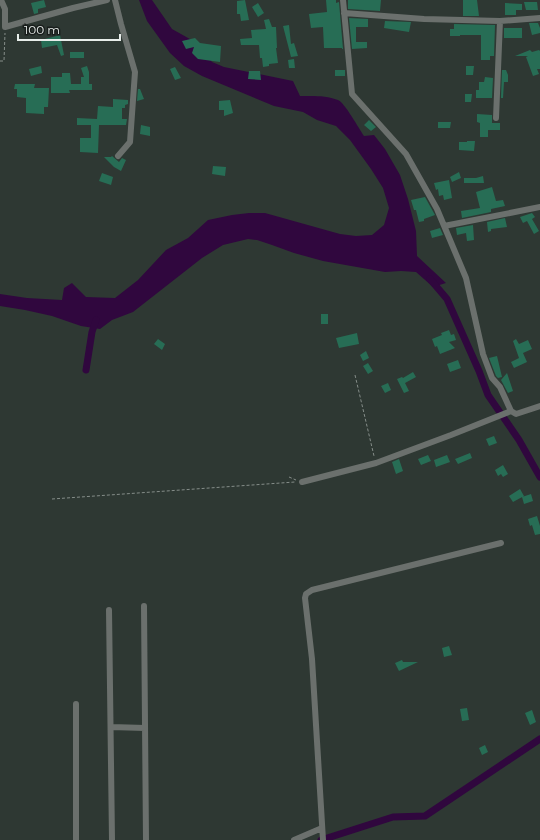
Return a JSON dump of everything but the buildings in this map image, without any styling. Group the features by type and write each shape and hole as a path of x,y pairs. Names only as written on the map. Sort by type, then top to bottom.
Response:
{"street":[{"path":"1,0 5,9 5,26 107,0"},
{"path":"115,0 135,72 130,142 118,156"},
{"path":"342,0 352,94 406,154 437,209 466,278 483,354 492,378 500,388 511,411 516,414 540,406"},
{"path":"344,13 424,19 500,21 540,18"},
{"path":"496,118 500,21"},
{"path":"444,226 540,207"},
{"path":"302,482 376,463 511,411"},
{"path":"323,840 312,659 305,598 306,594 312,590 501,543"},
{"path":"144,606 146,840"},
{"path":"109,610 112,840"},
{"path":"76,704 76,840"},
{"path":"110,727 145,728"},
{"path":"294,840 322,828"}],"path":[{"path":"0,61 4,61 5,26"},
{"path":"356,375 376,463"},
{"path":"289,477 302,482"},
{"path":"52,499 302,482"}],"shaded area":[{"path":"139,0 152,0 172,29 197,43 212,62 224,67 293,81 300,96 333,98 341,102 364,136 374,135 385,149 400,175 408,199 416,231 417,256 446,283 433,287 416,272 385,272 323,261 257,240 248,239 223,245 202,258 133,312 112,320 100,329 81,326 52,316 0,306 0,294 27,298 62,300 64,288 72,283 86,297 115,298 138,280 166,250 188,238 208,220 232,215 265,213 340,234 356,236 372,235 384,225 389,208 383,188 350,140 336,126 317,120 303,112 274,106 202,76 184,66 170,53 147,21"}],"waterway":[{"path":"430,279 447,299 488,395 519,440 540,477"},
{"path":"86,370 92,332 96,320"},
{"path":"321,840 393,817 425,816 540,739"}]}
